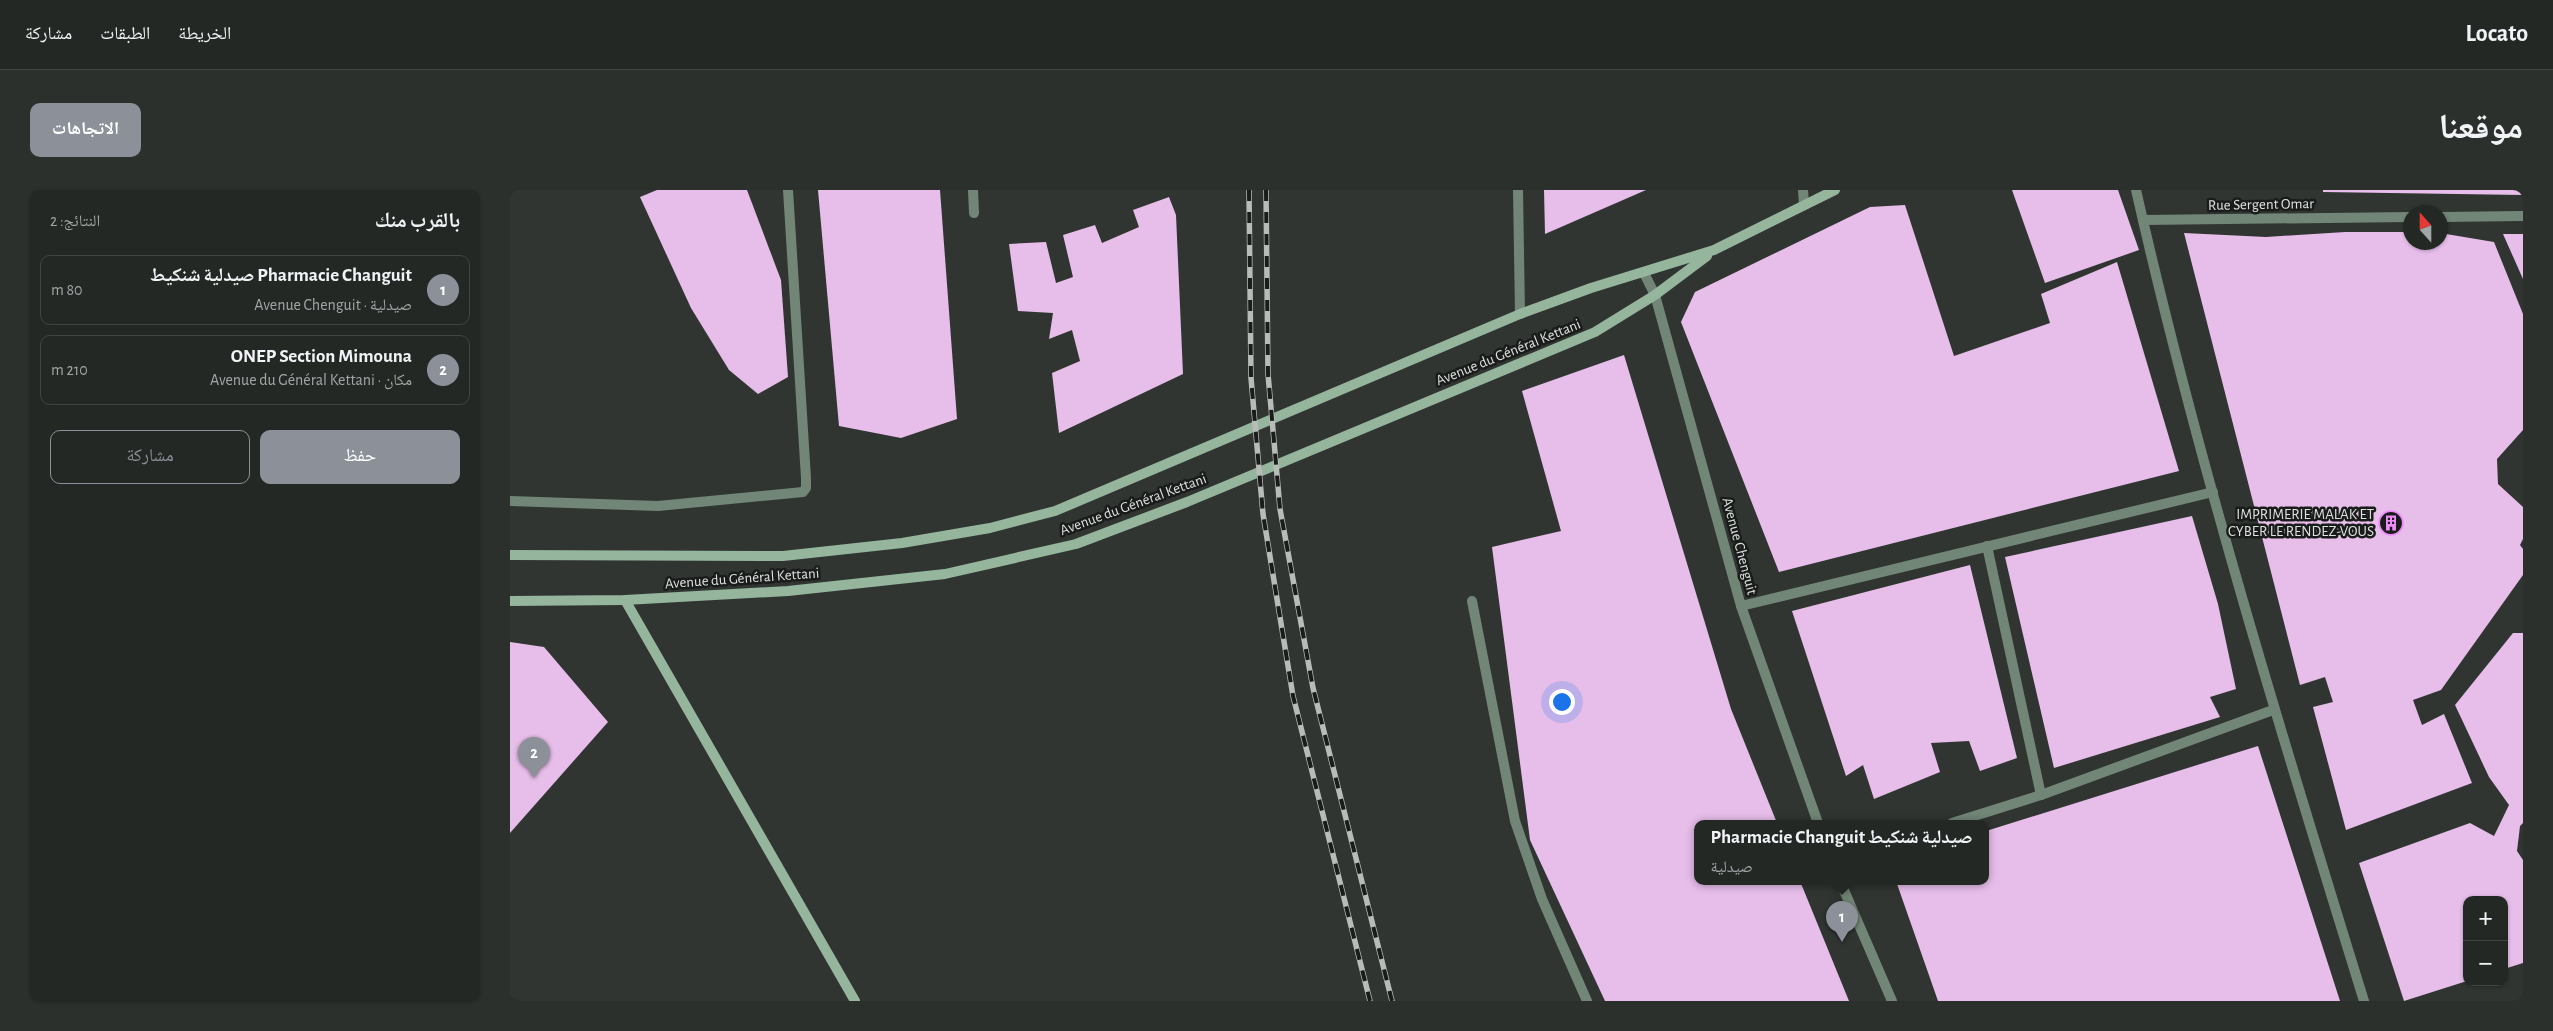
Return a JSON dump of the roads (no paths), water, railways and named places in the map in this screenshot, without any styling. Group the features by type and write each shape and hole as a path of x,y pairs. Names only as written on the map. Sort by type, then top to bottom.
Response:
{"street":[{"path":"510,501 658,506 803,492 806,488 806,478 788,190"},
{"path":"973,190 974,213"},
{"path":"1518,190 1520,314"},
{"path":"1803,190 1804,204"},
{"name":"Avenue du Général Kettani","path":"510,555 783,556 902,543 990,528 1055,511 1520,314 1591,288 1714,250 1835,190"},
{"path":"2136,190 2213,492 2274,710 2364,1001"},
{"path":"2448,217 2523,216"},
{"name":"Rue Sergent Omar","path":"2143,220 2403,217"},
{"name":"Avenue du Général Kettani","path":"510,601 625,600 788,591 945,574 1076,544 1187,502 1595,332 1655,296 1714,250"},
{"name":"Avenue Chenguit","path":"1644,273 1655,296 1741,606 1817,820"},
{"path":"1741,606 2213,492"},
{"path":"1987,546 2041,795"},
{"path":"625,600 855,1001"},
{"path":"1472,600 1515,821 1542,899 1564,954 1587,1001"},
{"path":"1962,820 2041,795 2274,710"},
{"path":"1842,885 1892,1001"}],"railway":[{"path":"1249,190 1251,378 1263,514 1293,696 1370,1001"},
{"path":"1266,190 1268,374 1280,509 1313,688 1392,1001"}],"place":[{"name":"IMPRIMERIE MALAK ET CYBER LE RENDEZ-VOUS","path":"2391,523"},
{"name":"ONEP Section Mimouna","path":"534,778"},
{"name":"Pharmacie Changuit صيدلية شنكيط","path":"1842,942"}]}
